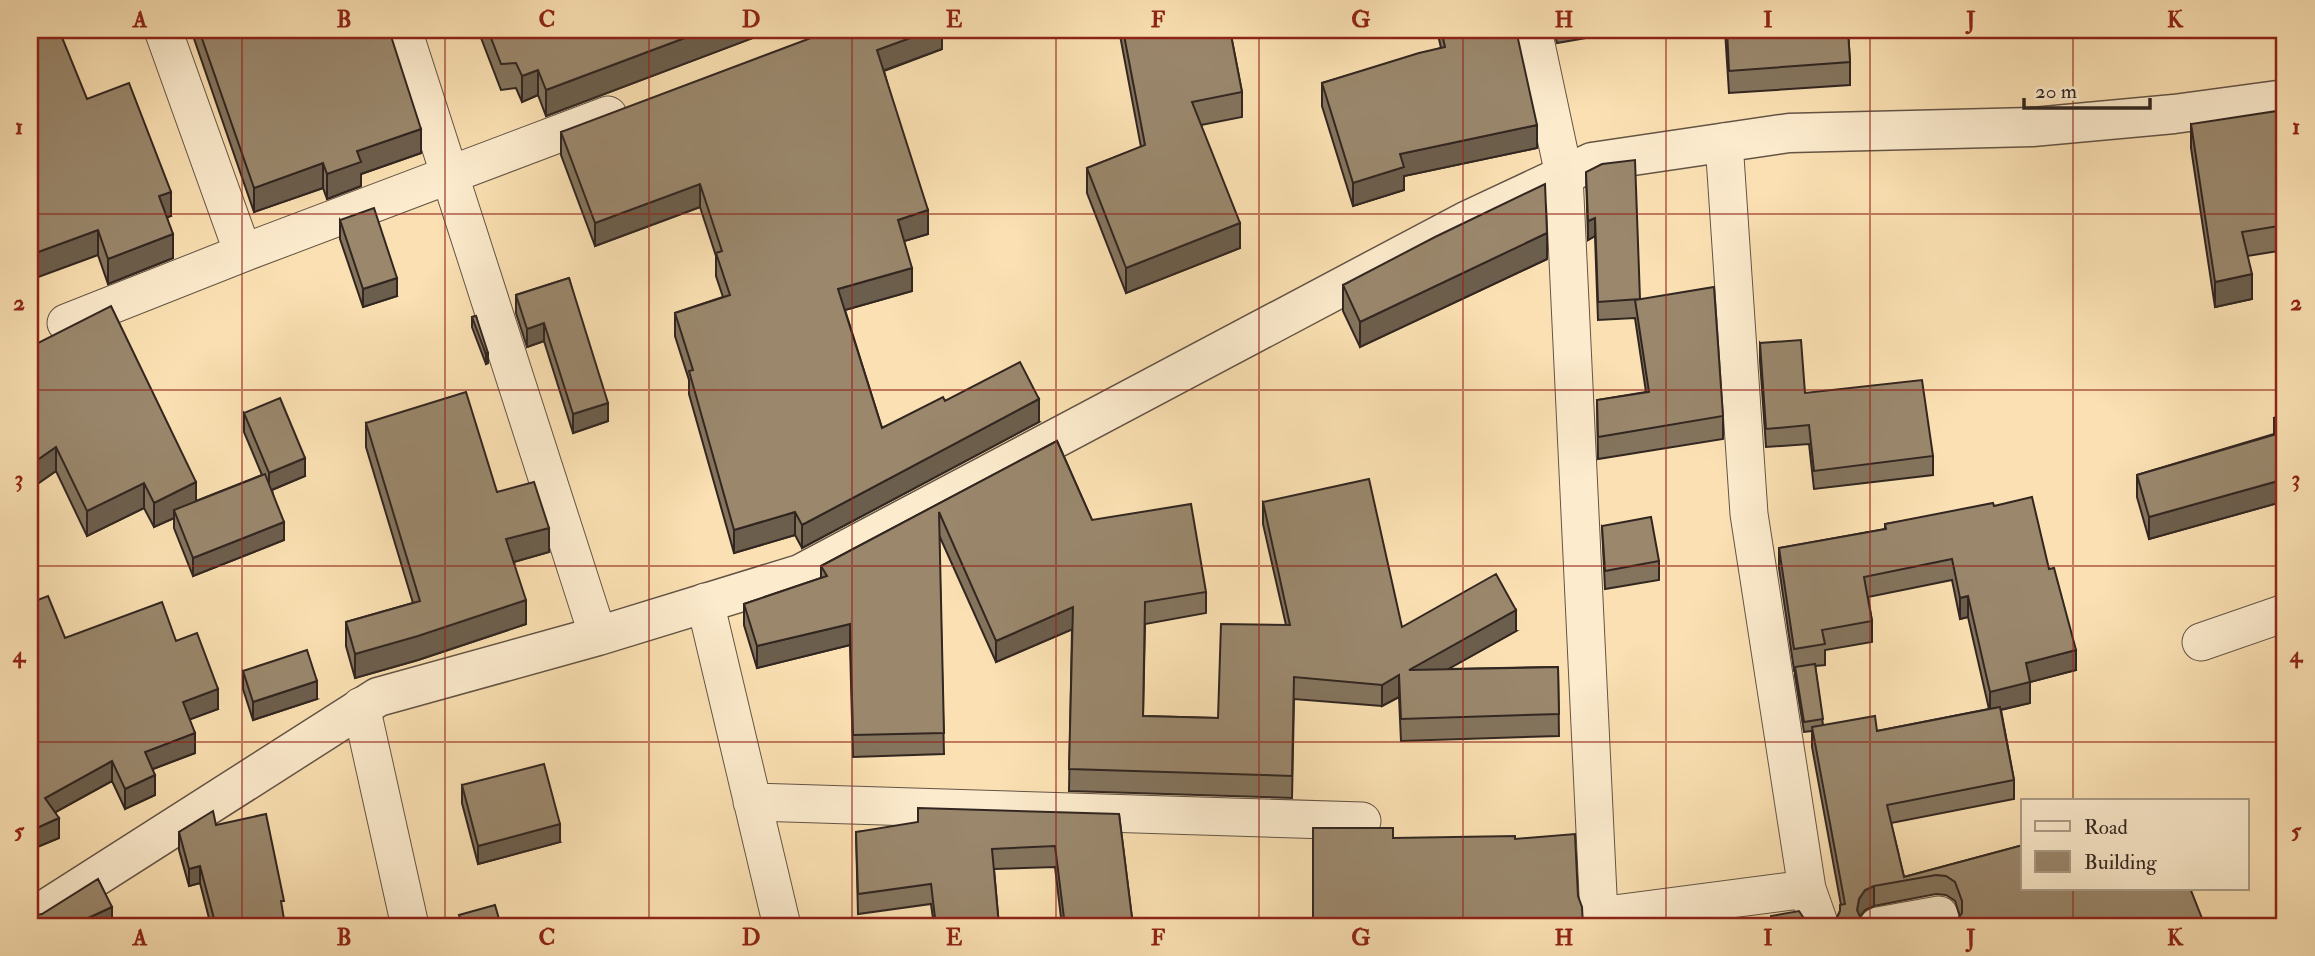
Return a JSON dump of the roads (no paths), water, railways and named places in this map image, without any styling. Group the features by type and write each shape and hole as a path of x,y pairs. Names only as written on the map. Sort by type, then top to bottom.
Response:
{"street":[{"path":"163,30 243,253"},
{"path":"403,30 598,636"},
{"path":"1533,30 1564,175 1599,916 1807,888"},
{"path":"30,919 379,697 598,636 800,574 1466,221 1592,162 1789,133 2032,127 2174,114 2285,99"},
{"path":"66,323 642,102"},
{"path":"1724,142 1749,514 1807,888 1820,926"},
{"path":"705,602 782,926"},
{"path":"2201,642 2285,612"},
{"path":"361,706 410,926"},
{"path":"752,802 1362,821"},
{"path":"1878,926 1939,915 1942,926"}]}
